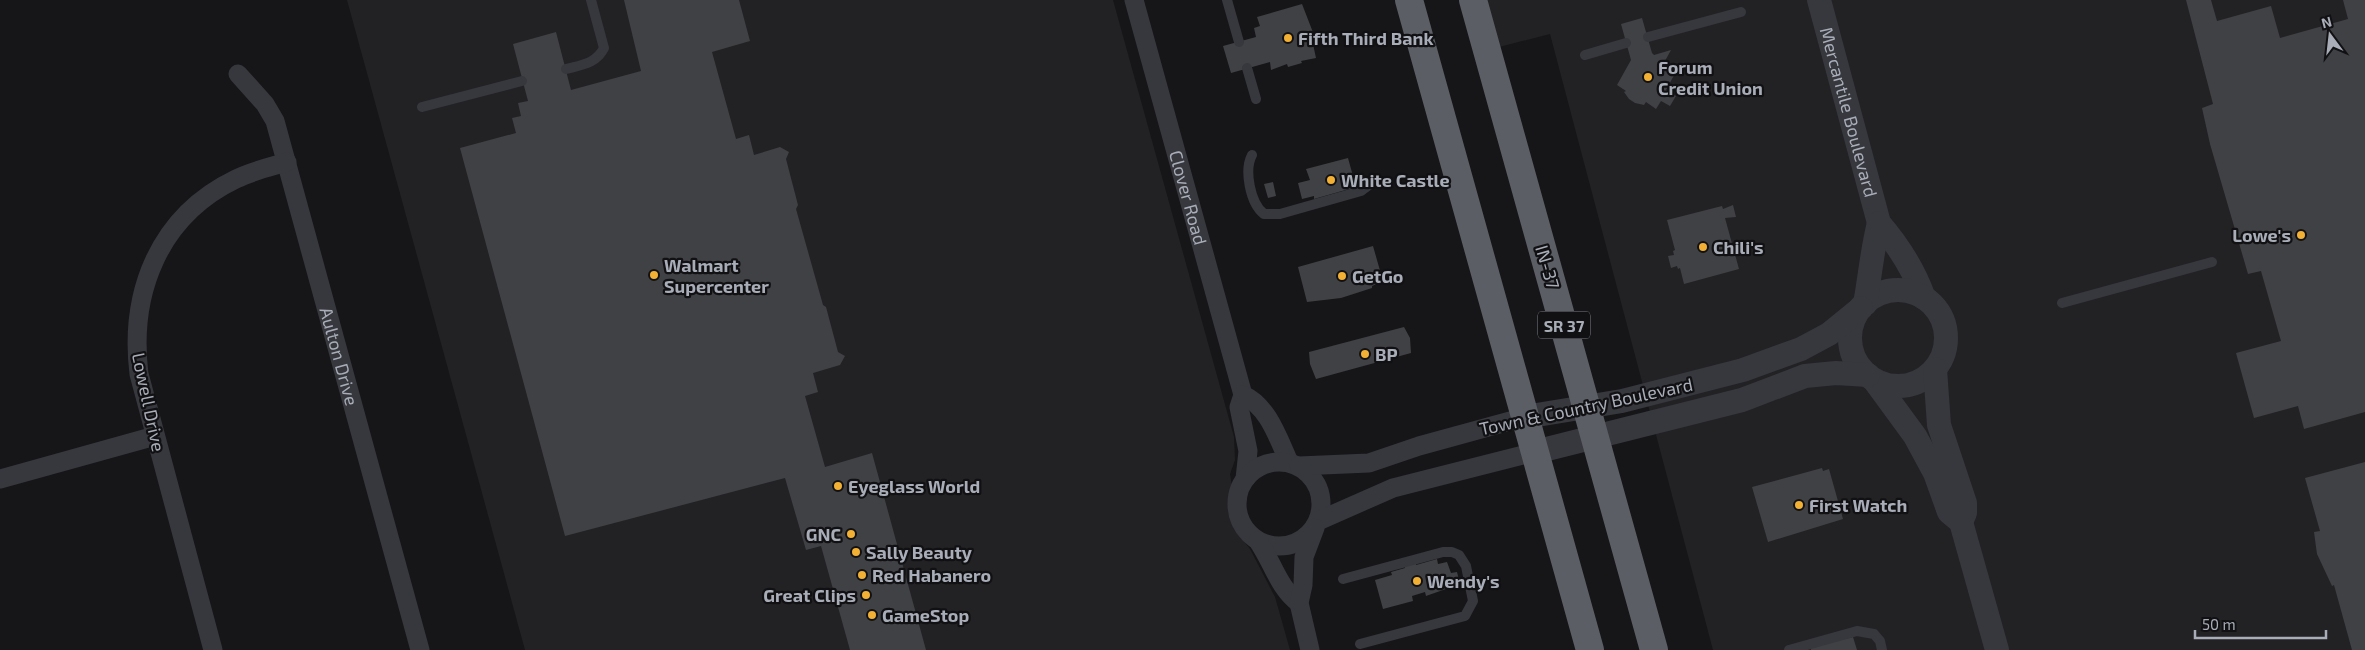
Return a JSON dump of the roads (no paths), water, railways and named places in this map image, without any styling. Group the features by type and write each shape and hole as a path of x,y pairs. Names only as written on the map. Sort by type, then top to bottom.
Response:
{"highway":[{"path":"1409,0 1590,650"},
{"name":"IN-37","path":"1473,0 1654,650"}],"street":[{"name":"Clover Road","path":"1134,0 1243,394 1239,407 1248,451 1245,479"},
{"name":"Mercantile Boulevard","path":"1819,0 1879,223 1915,273 1924,298"},
{"name":"Aulton Drive","path":"238,74 265,104 275,121 420,650"},
{"name":"Lowell Drive","path":"214,650 139,374 136,348 138,313 157,252 173,230 196,207 218,189 251,173 287,162"},
{"name":"Mercantile Boulevard","path":"1862,306 1871,275 1874,244 1879,223"},
{"path":"1871,378 1887,385 1902,386 1916,383 1935,369 1945,349 1946,332 1941,316 1924,298 1909,292 1893,290 1878,294 1862,306 1853,320 1850,333 1850,347 1855,360 1915,436 1935,473 1949,512 1961,522 1997,650"},
{"name":"Town & Country Boulevard","path":"1294,464 1368,463 1419,446 1525,417 1622,401 1775,359 1801,349 1829,334 1862,306"},
{"path":"1935,369 1939,425 1965,503 1965,513 1961,522"},
{"name":"Town & Country Boulevard","path":"1317,523 1393,488 1742,400 1805,376 1836,373 1871,378"},
{"path":"1243,394 1254,400 1262,408 1294,464"},
{"path":"0,479 155,436"},
{"path":"1299,603 1289,596 1268,554 1246,530 1239,518 1238,498 1245,479 1260,466 1280,461 1294,464 1309,474 1319,490 1321,508 1304,557 1303,585 1299,603 1310,650"},
{"path":"1258,541 1284,546 1302,539 1317,523"}],"lane":[{"path":"566,69 593,61 600,56 604,48 591,0"},
{"path":"1227,0 1239,42"},
{"path":"1648,37 1741,12"},
{"path":"1585,55 1626,43"},
{"path":"1247,68 1256,99"},
{"path":"422,107 522,80"},
{"path":"1252,155 1247,172 1256,207 1264,214 1280,214 1361,192 1372,182"},
{"path":"2062,303 2212,262"},
{"path":"1343,579 1443,552 1452,552 1459,555 1466,566 1473,601 1465,616 1360,644"},
{"path":"1789,650 1857,630 1874,634 1880,641 1882,650"}],"place":[{"name":"Fifth Third Bank","path":"1288,38"},
{"name":"Forum Credit Union","path":"1648,77"},
{"name":"White Castle","path":"1331,180"},
{"name":"Lowe's","path":"2301,235"},
{"name":"Chili's","path":"1703,247"},
{"name":"Walmart Supercenter","path":"654,275"},
{"name":"GetGo","path":"1342,276"},
{"name":"BP","path":"1365,354"},
{"name":"Eyeglass World","path":"838,486"},
{"name":"First Watch","path":"1799,505"},
{"name":"GNC","path":"851,534"},
{"name":"Sally Beauty","path":"856,552"},
{"name":"Red Habanero","path":"862,575"},
{"name":"Wendy's","path":"1417,581"},
{"name":"Great Clips","path":"866,595"},
{"name":"GameStop","path":"872,615"}]}
